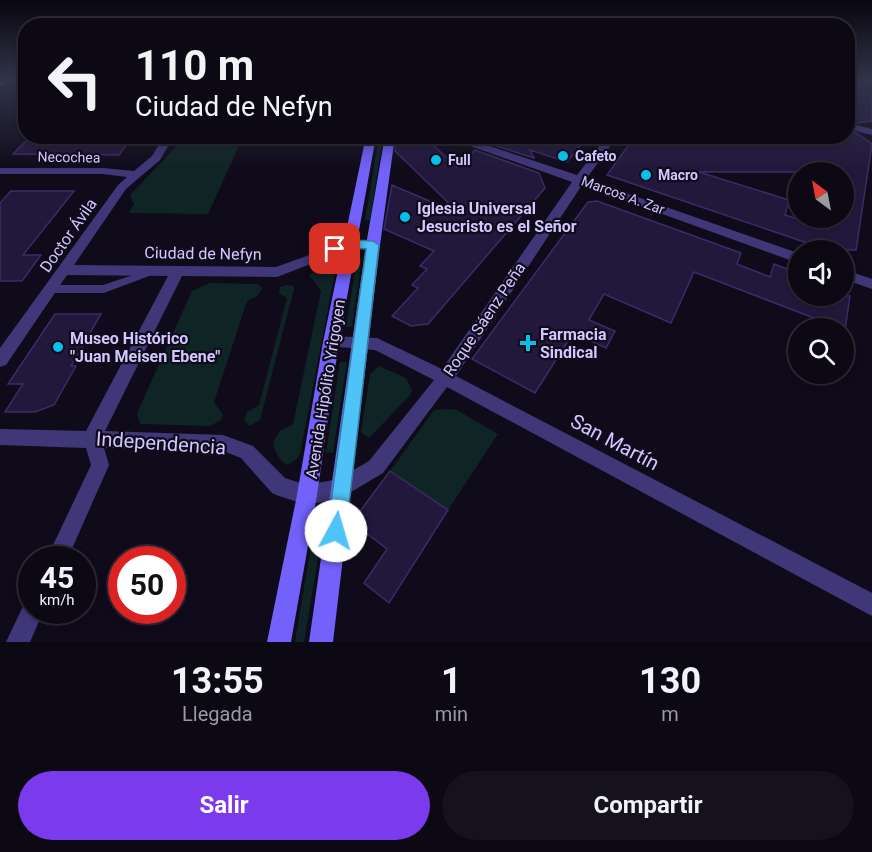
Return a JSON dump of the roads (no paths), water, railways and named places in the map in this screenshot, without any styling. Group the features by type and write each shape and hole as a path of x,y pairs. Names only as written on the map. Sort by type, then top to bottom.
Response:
{"main road":[{"name":"Avenida Hipólito Yrigoyen","path":"279,642 307,495 331,342 370,144"},
{"name":"Avenida Hipólito Yrigoyen","path":"321,642 373,245 389,144"}],"street":[{"path":"855,128 872,132"},
{"name":"Doctor Ávila","path":"0,360 122,187 156,158 164,144"},
{"name":"Marcos A. Zar","path":"471,144 788,254"},
{"name":"Roque Sáenz Peña","path":"341,488 376,467 445,378 579,180 607,144"},
{"name":"Necochea","path":"0,171 103,171 137,175"},
{"name":"Ciudad de Nefyn","path":"64,270 276,272 351,244 373,245"},
{"path":"62,546 100,465 92,438 178,270"},
{"path":"854,278 872,284"},
{"name":"San Martín","path":"331,342 377,344 872,604"},
{"name":"Independencia","path":"0,437 223,443 247,452 279,486 307,495 341,488"},
{"path":"18,642 26,624"}],"lane":[{"path":"51,289 104,289 157,270"}],"place":[{"name":"Cafeto","path":"563,156"},
{"name":"Full","path":"436,160"},
{"name":"Macro","path":"646,175"},
{"name":"Iglesia Universal Jesucristo es el Señor","path":"405,217"},
{"name":"Farmacia Sindical","path":"528,343"},
{"name":"Museo Histórico \"Juan Meisen Ebene\"","path":"58,347"}]}
